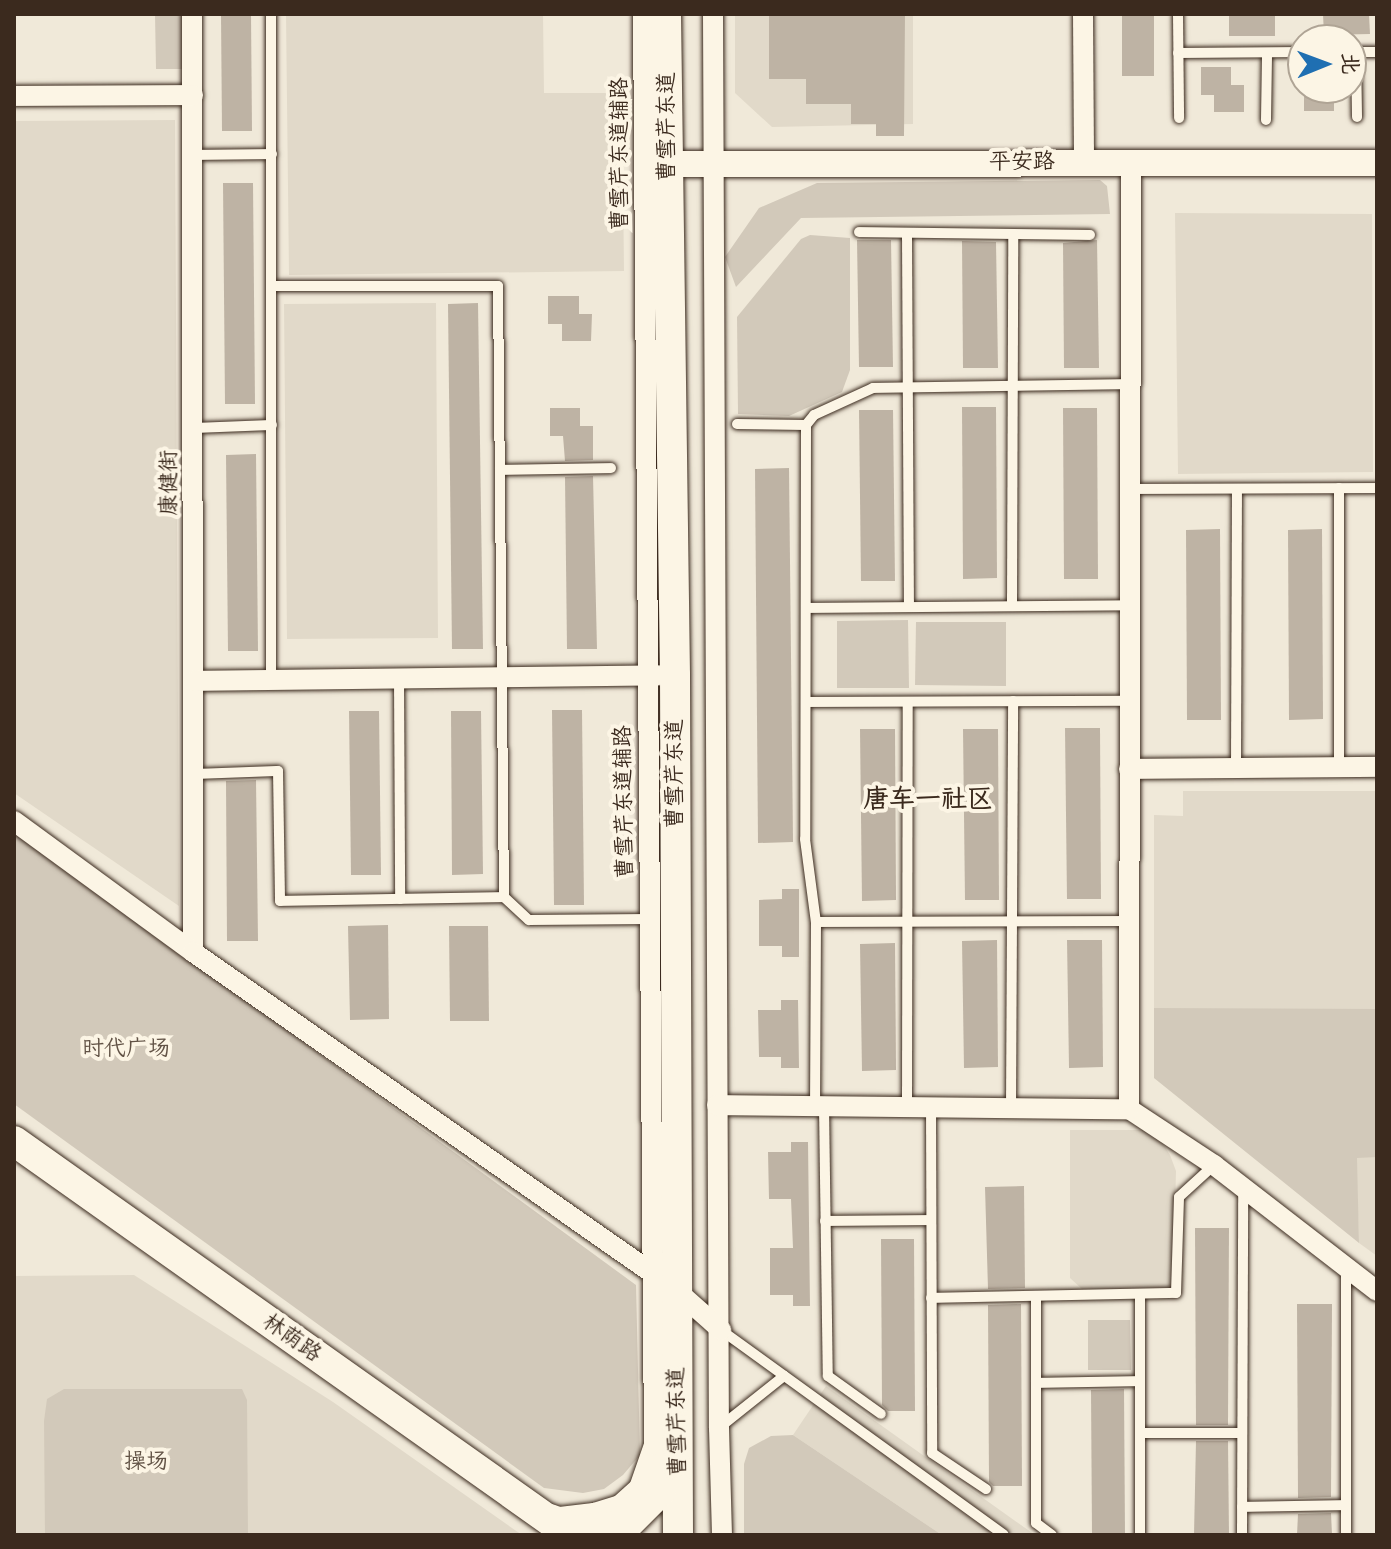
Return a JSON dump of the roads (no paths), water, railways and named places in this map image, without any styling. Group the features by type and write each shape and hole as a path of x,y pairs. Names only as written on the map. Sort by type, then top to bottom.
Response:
{"main road":[{"name":"曹雪芹东道","path":"666,14 678,164 674,1288 698,1535"},
{"name":"曹雪芹东道","path":"678,1535 661,675 678,164 687,14"},
{"name":"林荫路","path":"14,1141 559,1527"},
{"path":"559,1527 581,1530 627,1525 660,1492 677,1438"}],"street":[{"name":"康健街","path":"192,14 193,952"},
{"name":"曹雪芹东道辅路","path":"643,14 678,164 717,1105 722,1535"},
{"name":"曹雪芹东道辅路","path":"678,164 713,14"},
{"path":"1083,14 1084,162"},
{"path":"14,96 193,95"},
{"path":"1129,1109 1131,162"},
{"name":"平安路","path":"678,164 1377,163"},
{"path":"194,681 661,675"},
{"name":"曹雪芹东道辅路","path":"559,1527 620,1505 639,1488 649,1469 674,1288 649,919 661,675"},
{"path":"1129,769 1377,767"},
{"path":"14,821 193,952 674,1288 721,1330"},
{"path":"717,1105 1129,1109 1214,1165 1377,1291"}],"lane":[{"path":"271,14 271,680"},
{"path":"1178,14 1179,118"},
{"path":"1178,53 1287,52"},
{"path":"1266,120 1267,53"},
{"path":"1356,104 1357,117"},
{"path":"193,155 272,154"},
{"path":"859,232 1090,235"},
{"path":"907,234 909,607"},
{"path":"1012,606 1013,235"},
{"path":"272,286 498,286 504,897"},
{"path":"881,1414 828,1376 816,922 805,839 806,425 814,415 860,391 1130,384"},
{"path":"737,424 806,425"},
{"path":"193,428 272,425"},
{"path":"500,470 611,468"},
{"path":"1339,488 1339,767"},
{"path":"1130,489 1377,488"},
{"path":"1236,768 1237,489"},
{"path":"806,608 1130,605"},
{"path":"399,678 400,899"},
{"path":"1011,1108 1013,701"},
{"path":"807,702 1129,701"},
{"path":"907,1107 908,702"},
{"path":"193,774 278,771 280,901 504,897 529,920 649,919"},
{"path":"816,922 1129,921"},
{"path":"931,1107 932,1453 986,1489"},
{"path":"931,1298 1176,1293 1179,1197 1214,1165"},
{"path":"1242,1535 1243,1188"},
{"path":"825,1221 931,1220"},
{"path":"1346,1267 1346,1535"},
{"path":"1140,1294 1140,1535"},
{"path":"1036,1297 1036,1523 1052,1535"},
{"path":"721,1330 1004,1535"},
{"path":"719,1428 784,1376"},
{"path":"1036,1383 1140,1381"},
{"path":"1140,1433 1242,1433"},
{"path":"1242,1507 1346,1505"}],"district":[{"name":"唐车一社区","path":"928,800"}],"park label":[{"name":"时代广场","path":"126,1049"},
{"name":"操场","path":"146,1462"}]}
